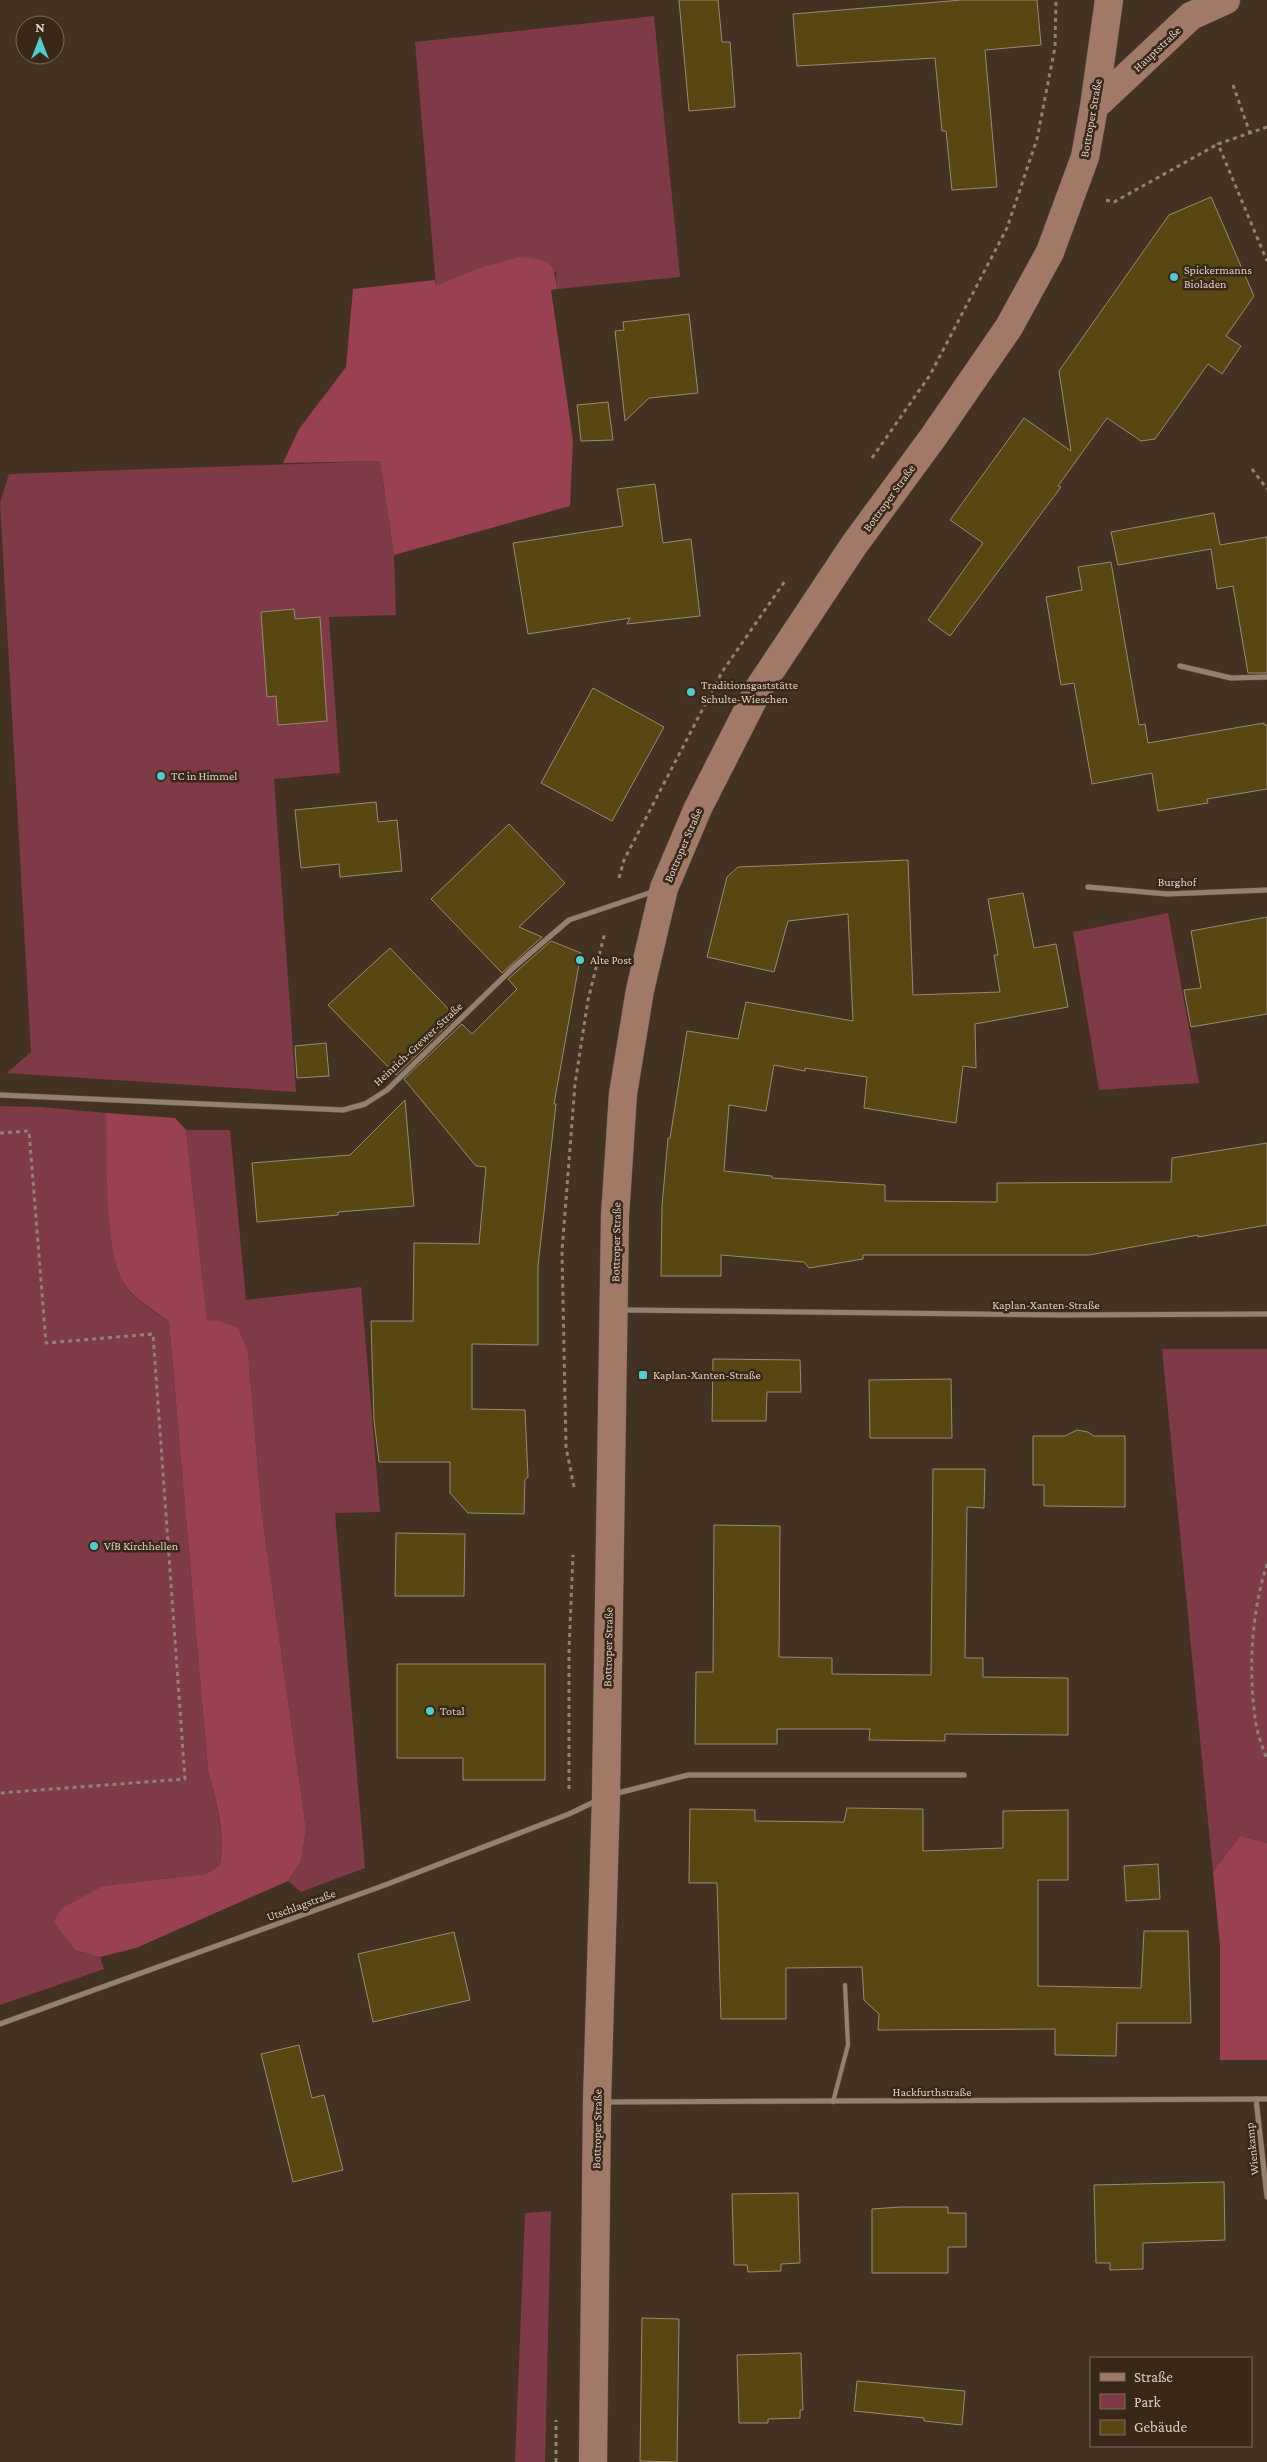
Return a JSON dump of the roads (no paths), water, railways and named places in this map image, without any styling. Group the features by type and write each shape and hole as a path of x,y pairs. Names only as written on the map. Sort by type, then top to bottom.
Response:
{"main road":[{"name":"Bottroper Straße","path":"593,2462 597,2102 606,1796 615,1216 624,1094 640,990 664,888 698,808 759,688 843,561 934,436 1009,327 1050,252 1085,157 1109,0"},
{"name":"Hauptstraße","path":"1094,107 1191,16 1226,0"}],"street":[{"path":"1180,666 1231,678 1267,676"},
{"name":"Burghof","path":"1088,887 1167,894 1267,890"},
{"name":"Heinrich-Grewer-Straße","path":"0,1095 343,1110 365,1104 387,1090 512,968 569,920 664,888"},
{"name":"Kaplan-Xanten-Straße","path":"614,1310 1062,1315 1267,1314"},
{"path":"606,1796 688,1776 964,1776"},
{"name":"Utschlagstraße","path":"0,2024 386,1885 569,1814 606,1796"},
{"name":"Wienkamp","path":"1256,2099 1267,2197"},
{"name":"Hackfurthstraße","path":"597,2102 1267,2099"}],"lane":[{"path":"834,2102 848,2045 845,1985"}],"place":[{"name":"Spickermanns Bioladen","path":"1174,277"},
{"name":"Traditionsgaststätte Schulte-Wieschen","path":"691,692"},
{"name":"TC in Himmel","path":"161,776"},
{"name":"Alte Post","path":"580,960"},
{"name":"Kaplan-Xanten-Straße","path":"643,1375"},
{"name":"VfB Kirchhellen","path":"94,1546"},
{"name":"Total","path":"430,1711"}]}
